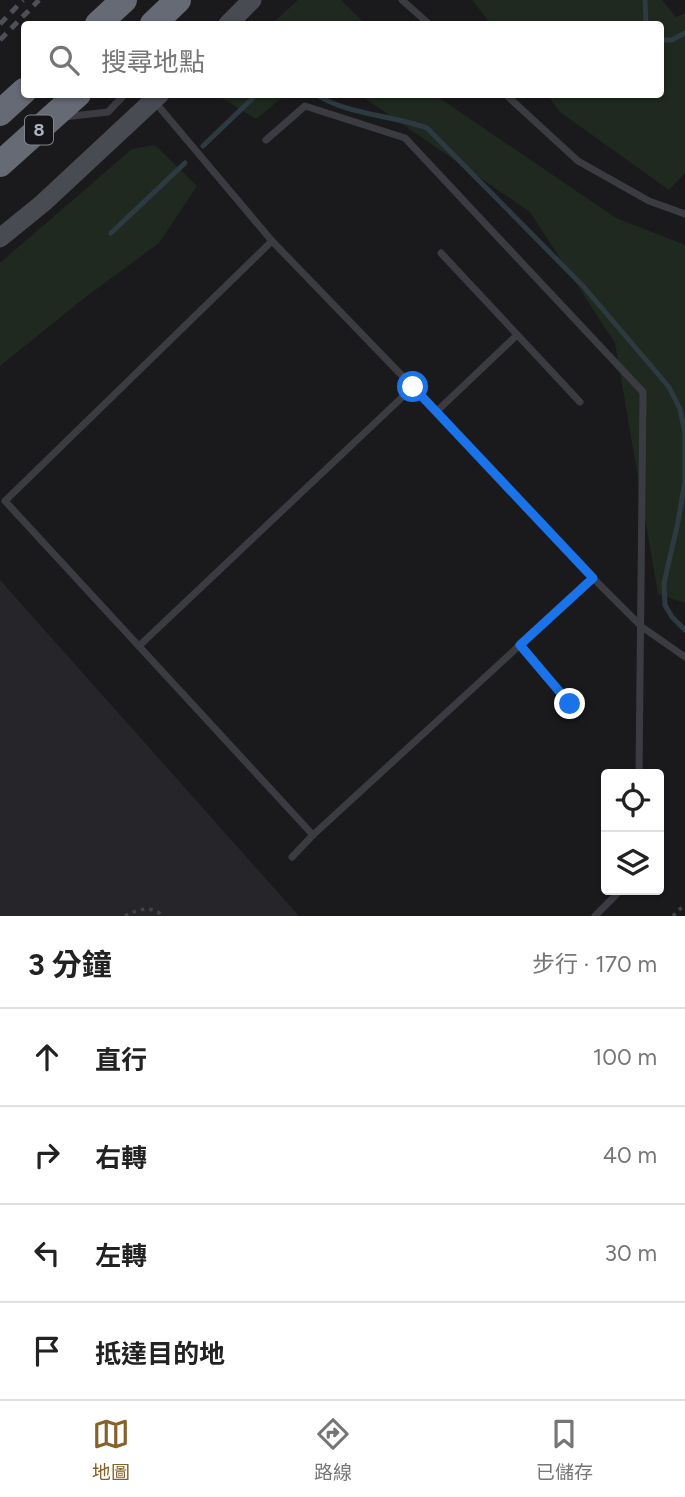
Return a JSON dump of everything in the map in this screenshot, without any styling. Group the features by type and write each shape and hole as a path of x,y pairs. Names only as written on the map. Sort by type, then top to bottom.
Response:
{"highway":[{"path":"101,21 124,0"},
{"name":"8","path":"0,113 21,94"},
{"name":"8","path":"0,164 74,98"}],"main road":[{"path":"231,21 252,0"},
{"path":"0,238 43,203 157,98"}],"lane":[{"path":"402,0 426,21"},
{"path":"52,119 108,112 121,98"},
{"path":"157,98 272,241 593,578 642,627 685,657"},
{"path":"509,98 578,161 649,201 685,214"},
{"path":"266,140 305,106 405,138 643,392 639,769"},
{"path":"272,241 5,501 313,835"},
{"path":"441,253 580,402"},
{"path":"436,412 517,335"},
{"path":"139,646 413,387"},
{"path":"292,857 593,578"},
{"path":"520,645 570,704"},
{"path":"595,916 616,895"}],"path":[{"path":"673,916 685,904"},
{"path":"125,916 137,909 148,909 163,916"}],"shaded area":[{"path":"0,580 299,916 0,916"}],"green space":[{"path":"298,0 341,0 362,21 275,21"},
{"path":"472,0 662,0 676,17 685,13 685,173 669,190 560,112 549,98 664,98 664,21 489,21"},
{"path":"222,98 281,98 256,119"},
{"path":"364,98 439,98 616,218 685,245 685,603 658,594 615,343 530,212"},
{"path":"155,145 197,186 159,243 83,299 0,366 0,263 132,149"}],"waterway":[{"path":"645,0 646,21"},
{"path":"664,40 672,40 685,33"},
{"path":"203,146 253,98"},
{"path":"322,98 355,111 427,128 583,286 669,387 680,409 685,433 685,481 664,583 665,605 685,630"},
{"path":"111,233 185,163"}],"railway":[{"path":"0,24 23,0"},
{"path":"0,40 39,0"}],"route":[{"path":"413,387 593,578 520,645 570,704"}]}
